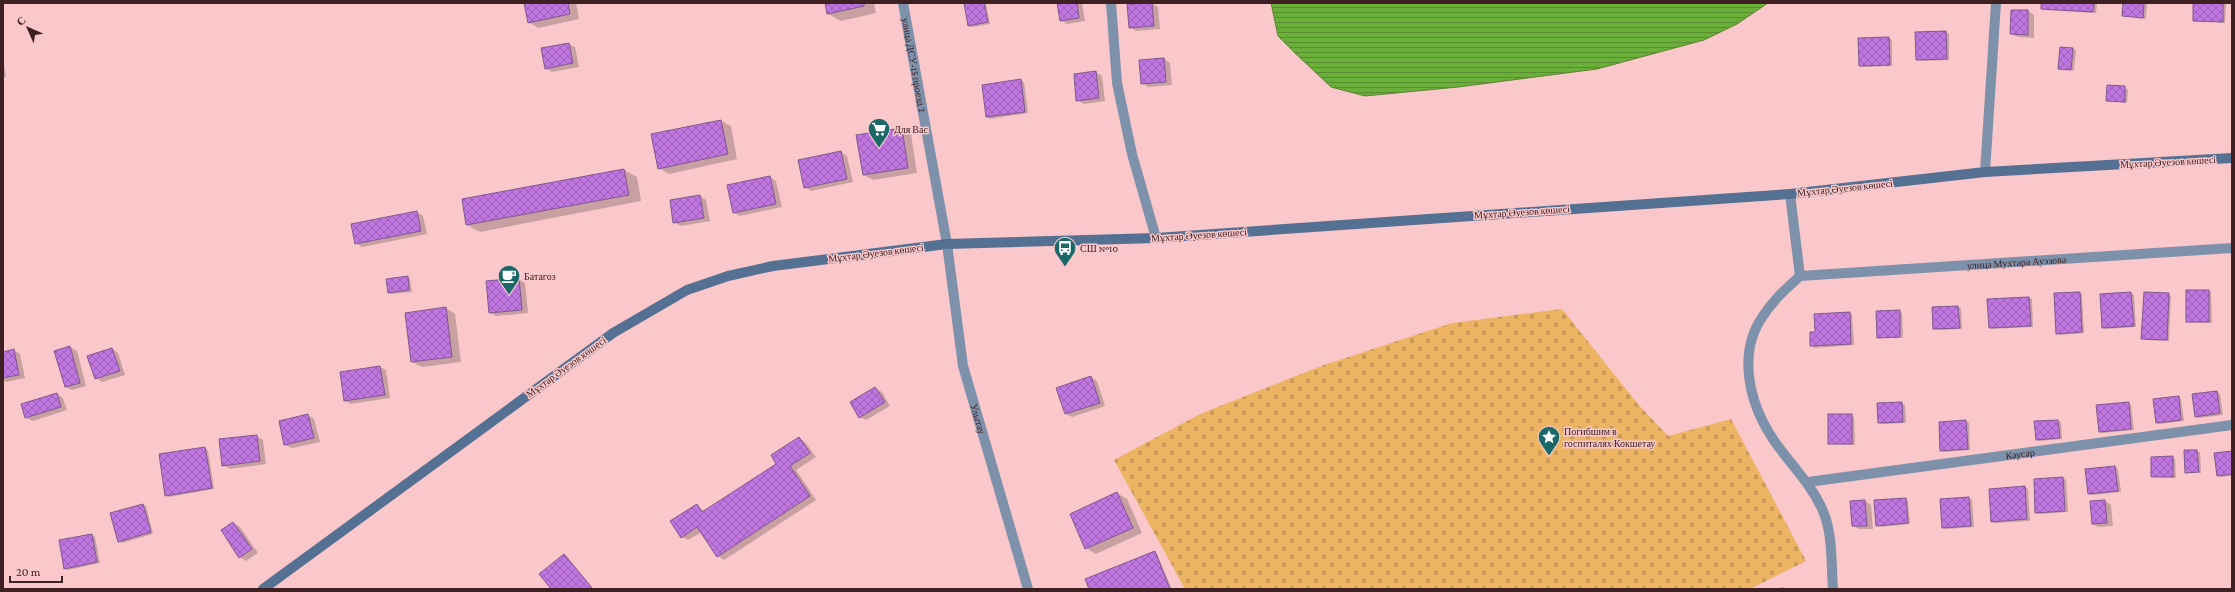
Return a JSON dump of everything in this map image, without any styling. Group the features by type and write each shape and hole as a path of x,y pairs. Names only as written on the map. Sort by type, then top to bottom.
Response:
{"main road":[{"name":"Мұхтар Әуезов көшесі","path":"263,589 579,356 613,333 687,290 728,276 773,266 947,244 1156,238 1790,194 1985,172 2232,158"}],"street":[{"name":"улица ДСУ-15 проезд 2","path":"904,3 947,244"},
{"path":"1111,3 1117,82 1132,154 1156,238"},
{"path":"1985,172 1996,3"},
{"path":"1790,194 1800,276 1779,296 1762,316 1753,335 1749,356 1749,380 1754,402 1763,422 1773,439 1808,482 1824,512 1829,530 1833,589"},
{"name":"Улытау","path":"947,244 963,366 1028,589"},
{"name":"улица Мухтара Ауэзова","path":"1800,276 2232,248"},
{"name":"Каусар","path":"1808,482 2232,425"}],"green space":[{"path":"1562,309 1637,403 1668,436 1731,419 1806,561 1750,589 1185,589 1114,460 1200,414 1324,365 1452,323"}],"shaded area":[{"path":"1271,3 1768,3 1737,24 1704,40 1597,69 1458,87 1365,96 1331,87 1296,54 1278,36"}],"building":[{"path":"524,3 568,3 570,14 528,23"},
{"path":"825,3 864,3 864,6 827,14"},
{"path":"964,3 984,3 988,22 968,26"},
{"path":"1057,3 1077,3 1079,18 1060,21"},
{"path":"1152,3 1154,26 1129,28 1127,4"},
{"path":"2041,3 2094,3 2093,12 2041,9"},
{"path":"2123,3 2144,3 2143,18 2122,16"},
{"path":"2193,3 2223,3 2223,22 2193,21"},
{"path":"2011,10 2028,10 2028,35 2010,34"},
{"path":"1946,31 1947,59 1916,60 1915,32"},
{"path":"1889,37 1890,65 1859,66 1858,38"},
{"path":"569,43 573,63 545,69 541,48"},
{"path":"2060,47 2073,48 2071,70 2058,69"},
{"path":"1164,58 1166,82 1141,84 1139,60"},
{"path":"1096,71 1099,98 1076,101 1074,74"},
{"path":"1021,79 1025,112 986,117 982,85"},
{"path":"2107,85 2125,86 2125,102 2106,101"},
{"path":"721,120 728,154 658,169 651,134"},
{"path":"902,128 908,168 863,175 856,135"},
{"path":"841,151 847,179 804,188 798,160"},
{"path":"624,169 629,195 466,225 462,199"},
{"path":"770,176 776,204 733,213 727,185"},
{"path":"700,195 704,218 673,223 670,200"},
{"path":"417,211 421,231 355,244 351,224"},
{"path":"408,276 409,290 388,293 386,279"},
{"path":"519,278 522,310 489,313 486,281"},
{"path":"2186,290 2209,290 2209,322 2186,322"},
{"path":"2080,292 2082,332 2056,334 2054,293"},
{"path":"2131,292 2134,326 2102,328 2100,294"},
{"path":"2144,292 2169,293 2167,340 2141,339"},
{"path":"2029,297 2031,326 1989,328 1987,299"},
{"path":"1958,306 1960,328 1933,329 1932,307"},
{"path":"446,307 452,357 411,362 405,313"},
{"path":"1900,310 1900,337 1877,338 1876,311"},
{"path":"1850,312 1851,344 1810,346 1810,332 1815,332 1814,314"},
{"path":"70,346 80,383 65,387 54,351"},
{"path":"112,348 120,371 95,379 87,356"},
{"path":"14,349 19,375 3,378 3,352"},
{"path":"380,366 385,395 344,401 340,372"},
{"path":"1091,376 1100,403 1065,414 1056,388"},
{"path":"875,387 885,402 859,418 850,402"},
{"path":"2217,391 2220,413 2195,417 2192,394"},
{"path":"57,393 61,407 25,418 21,404"},
{"path":"2179,396 2181,420 2156,423 2153,399"},
{"path":"1902,402 1903,422 1878,423 1877,403"},
{"path":"2129,402 2131,429 2099,432 2096,405"},
{"path":"308,414 314,438 284,445 279,421"},
{"path":"1828,414 1852,414 1852,444 1828,444"},
{"path":"1966,420 1968,449 1940,451 1939,422"},
{"path":"2058,420 2060,438 2036,440 2034,421"},
{"path":"257,435 260,461 222,466 219,439"},
{"path":"799,437 810,453 790,466 810,496 717,557 697,527 681,538 670,521 697,504 702,512 776,464 771,455"},
{"path":"205,447 212,488 165,496 159,454"},
{"path":"2184,450 2197,450 2199,472 2185,473"},
{"path":"2232,451 2232,474 2217,476 2214,453"},
{"path":"2173,456 2173,477 2151,477 2151,457"},
{"path":"2115,466 2118,491 2088,494 2085,469"},
{"path":"2063,477 2065,511 2035,513 2034,479"},
{"path":"2025,486 2027,519 1991,522 1989,489"},
{"path":"1117,492 1133,528 1085,549 1070,514"},
{"path":"1969,497 1971,526 1942,528 1940,499"},
{"path":"1906,498 1908,523 1876,526 1874,500"},
{"path":"1865,500 1867,526 1852,526 1850,501"},
{"path":"2105,500 2107,523 2092,524 2090,501"},
{"path":"143,504 151,532 118,542 110,513"},
{"path":"233,522 252,549 239,558 221,530"},
{"path":"92,534 97,562 64,569 59,540"},
{"path":"1155,551 1170,589 1089,589 1085,579"},
{"path":"564,554 593,589 551,589 539,574"}],"place":[{"name":"Для Вас","path":"879,148"},
{"name":"СШ №10","path":"1065,268"},
{"name":"Батагоз","path":"509,296"},
{"name":"Погибшим в госпиталях Кокшетау","path":"1549,456"}]}
